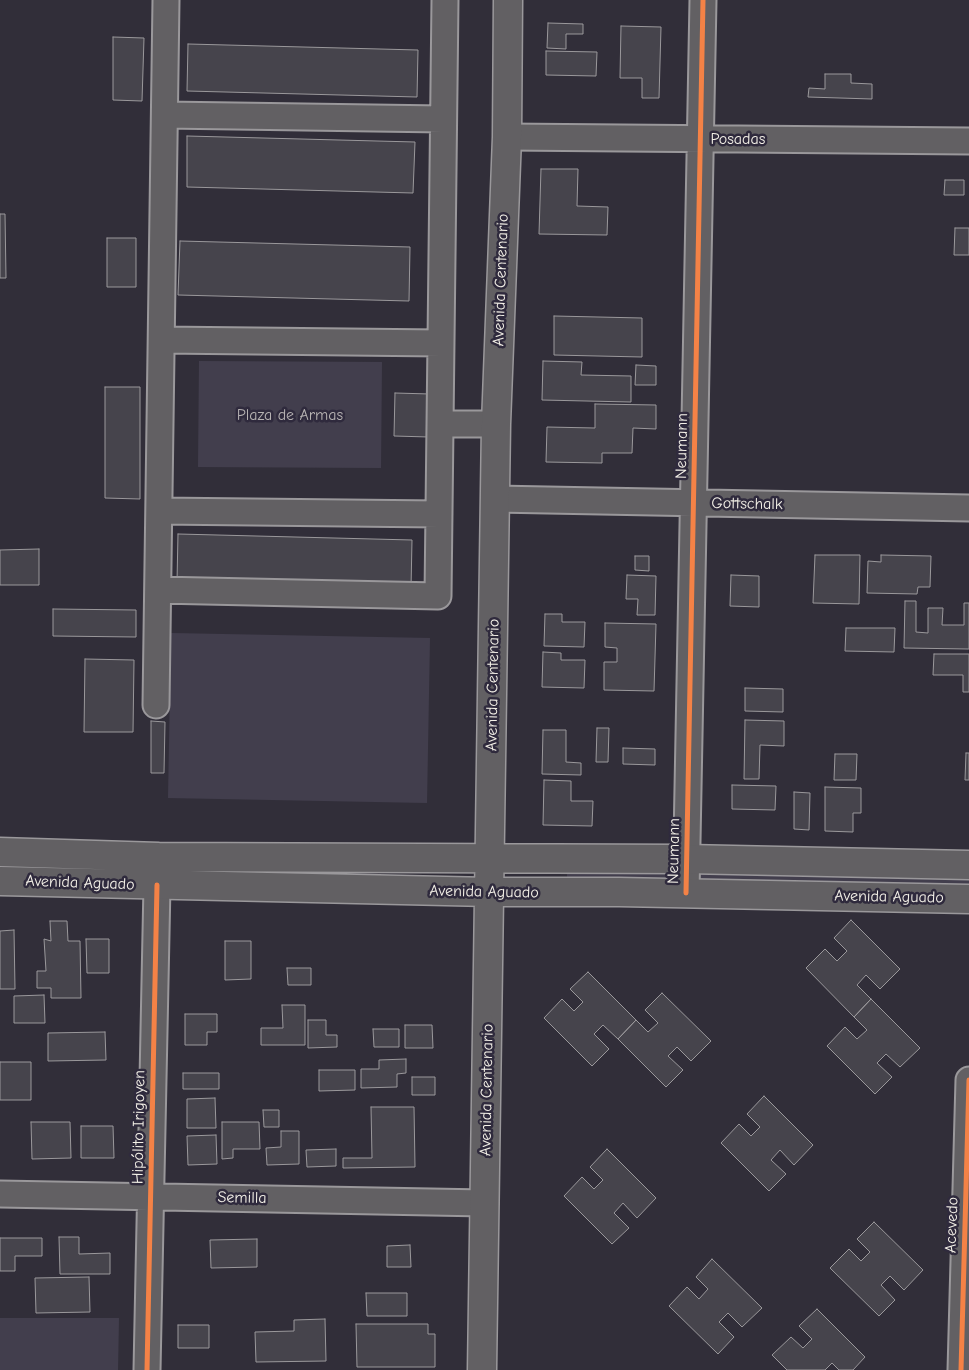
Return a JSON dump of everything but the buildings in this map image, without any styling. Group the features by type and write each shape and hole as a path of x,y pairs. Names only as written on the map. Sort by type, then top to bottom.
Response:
{"main road":[{"name":"Avenida Centenario","path":"482,1370 496,424 507,137 508,0"},
{"name":"Avenida Aguado","path":"0,852 159,857 686,859 969,865"},
{"name":"Avenida Aguado","path":"0,881 490,892 686,893 969,899"}],"street":[{"path":"156,705 166,0"},
{"path":"158,590 438,596 445,0"},
{"name":"Neumann","path":"686,893 703,0"},
{"path":"164,115 443,118"},
{"name":"Posadas","path":"507,137 969,140"},
{"path":"162,340 441,343"},
{"path":"440,424 496,424"},
{"name":"Gottschalk","path":"495,499 969,508"},
{"path":"159,511 438,514"},
{"name":"Hipólito Irigoyen","path":"147,1370 157,885"},
{"name":"Acevedo","path":"961,1370 969,1080"},
{"name":"Semilla","path":"0,1194 485,1203"}],"green space":[{"name":"Plaza de Armas","path":"199,361 382,362 381,468 198,467"},
{"path":"171,633 430,638 427,803 168,798"},
{"path":"567,865 969,872 969,896 567,884"},
{"path":"0,1318 119,1318 118,1370 0,1370"}],"cycle path":[{"path":"686,893 703,0"},
{"path":"147,1370 157,885"},
{"path":"961,1370 969,1080"}]}
